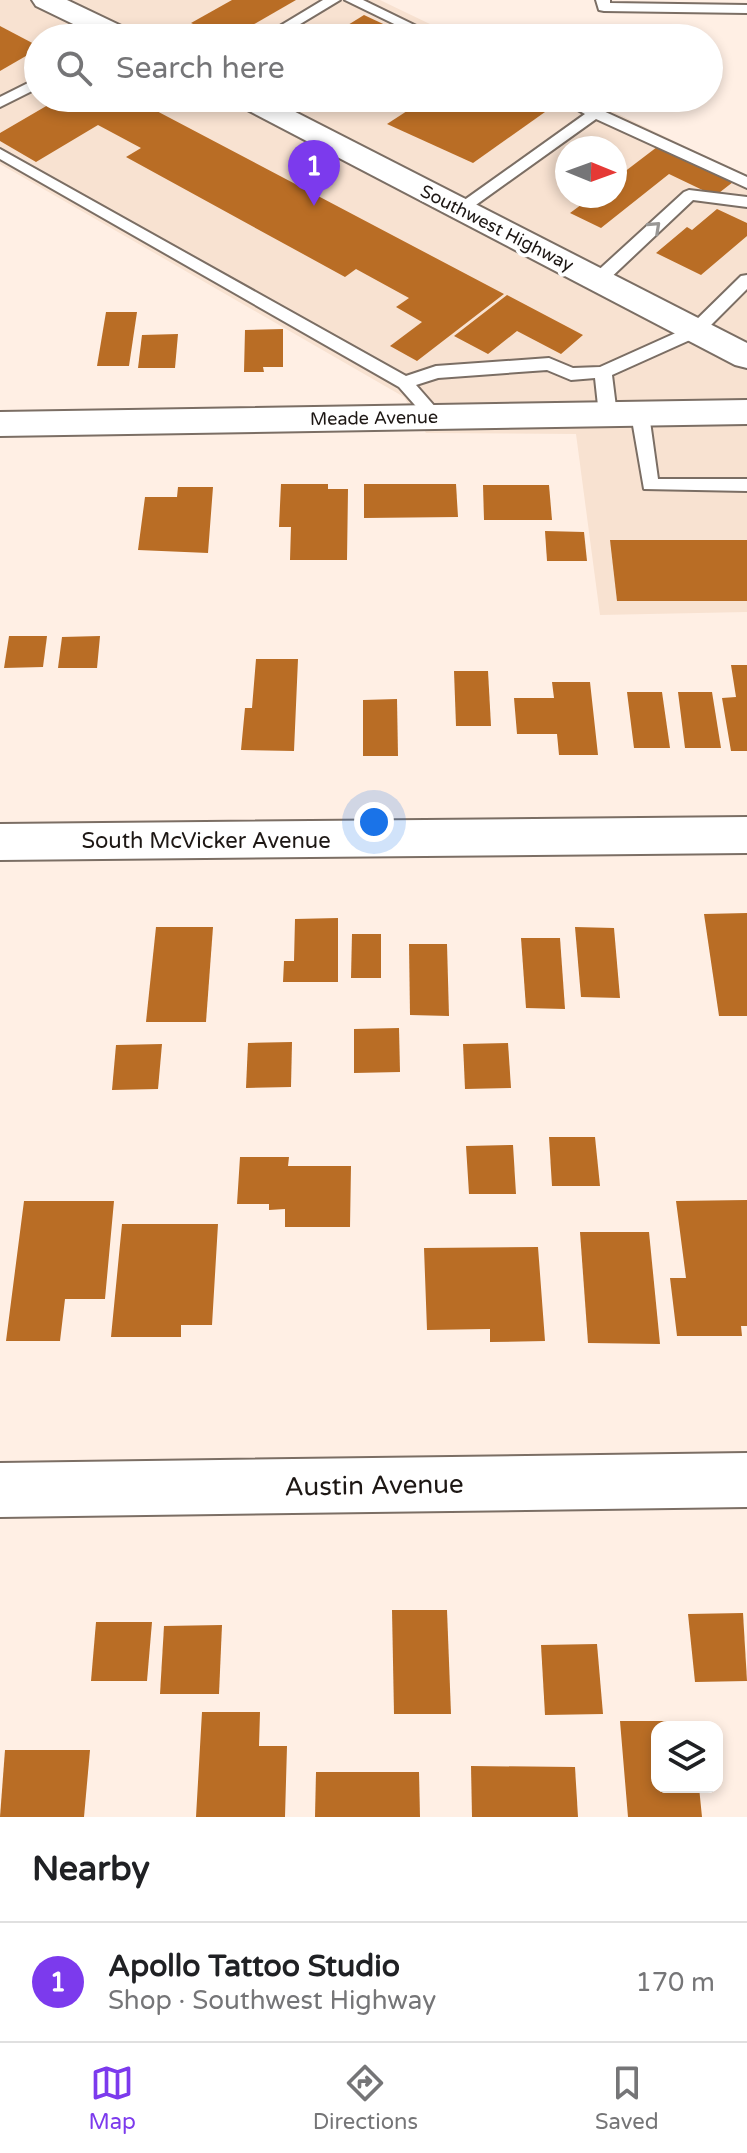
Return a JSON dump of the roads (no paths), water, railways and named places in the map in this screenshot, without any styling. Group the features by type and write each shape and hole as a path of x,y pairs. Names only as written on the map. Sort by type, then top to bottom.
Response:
{"street":[{"path":"46,0 94,24"},
{"name":"Southwest Highway","path":"273,112 747,357"},
{"name":"Meade Avenue","path":"0,424 747,412"},
{"name":"South McVicker Avenue","path":"0,842 747,835"},
{"name":"Austin Avenue","path":"0,1490 747,1480"}],"lane":[{"path":"291,24 333,0"},
{"path":"352,0 404,24"},
{"path":"603,0 604,7 747,9"},
{"path":"0,103 24,90"},
{"path":"279,115 286,112"},
{"path":"461,209 595,113 747,183"},
{"path":"0,153 405,383 435,417"},
{"path":"598,280 689,195 747,202"},
{"path":"405,383 436,372 549,364 571,374 603,372 695,331 747,280"},
{"path":"603,372 624,414 650,485 747,485"}],"place":[{"name":"Apollo Tattoo Studio","path":"314,206"}]}
